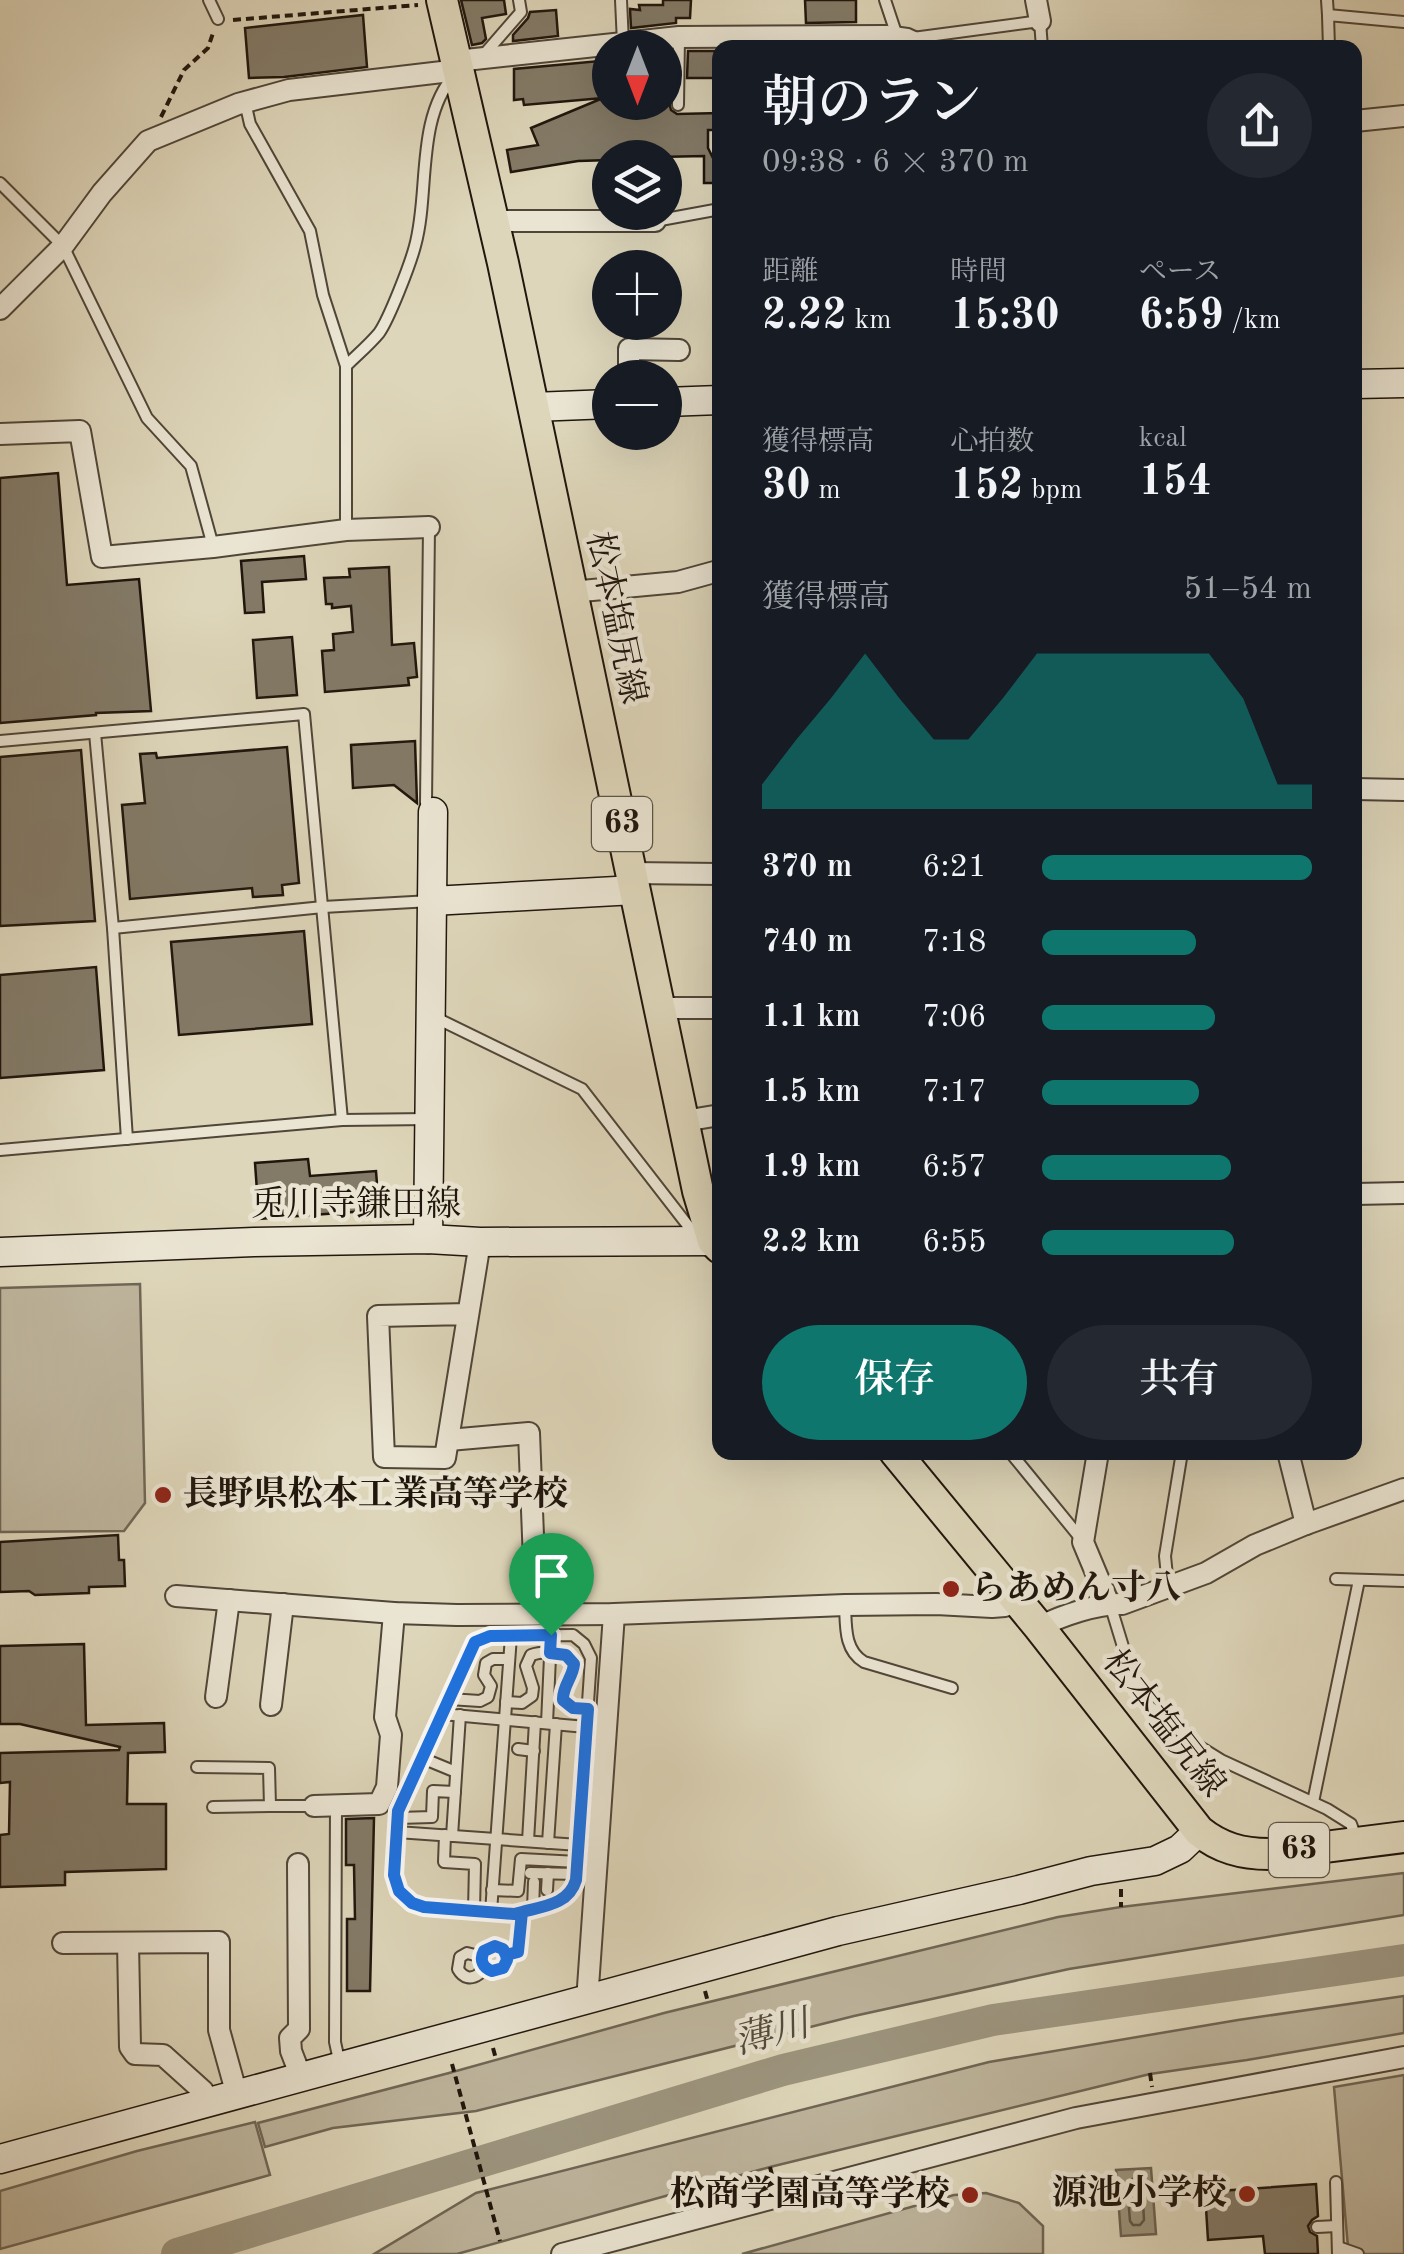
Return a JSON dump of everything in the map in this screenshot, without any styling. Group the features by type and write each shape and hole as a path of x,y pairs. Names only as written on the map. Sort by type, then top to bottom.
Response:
{"main road":[{"name":"松本塩尻線","path":"442,2 465,63 571,592 698,1191 712,1239"},
{"name":"松本塩尻線","path":"901,1460 1039,1627 1199,1831 1214,1843 1250,1854 1268,1854 1404,1837"}],"street":[{"path":"682,37 852,40"},
{"path":"0,309 8,290 63,246 102,193 148,141 244,102 289,90 465,63 592,49"},
{"path":"1362,120 1404,116"},
{"path":"494,221 592,221"},
{"path":"629,360 629,350 680,350"},
{"path":"1362,384 1404,384"},
{"path":"682,401 712,400"},
{"path":"533,407 592,405"},
{"path":"0,434 80,431 102,557 346,530 429,527"},
{"path":"571,592 678,582 712,573"},
{"path":"1362,789 1404,790"},
{"path":"428,1239 433,812"},
{"path":"432,901 712,875"},
{"path":"660,1008 712,1008"},
{"path":"684,1121 712,1116"},
{"path":"1362,1194 1404,1193"},
{"name":"兎川寺鎌田線","path":"0,1252 428,1239 712,1242"},
{"path":"468,1314 378,1316 384,1457 445,1458 480,1242"},
{"path":"449,1440 529,1433 536,1613"},
{"path":"1097,1460 1083,1542 1109,1604"},
{"path":"1290,1460 1306,1524"},
{"path":"1039,1627 1168,1587 1206,1572 1255,1545 1404,1489"},
{"path":"176,1596 457,1615 614,1614 845,1605 1006,1606 1016,1599"},
{"path":"216,1697 229,1600"},
{"path":"271,1706 283,1604"},
{"path":"314,1806 379,1804 388,1787 391,1735 385,1716 394,1612"},
{"path":"591,1998 588,1986 614,1614"},
{"path":"0,2159 838,1931 1091,1870 1154,1860 1180,1848 1199,1831"},
{"path":"298,1864 299,2029 290,2038 301,2077"},
{"path":"63,1943 218,1942 223,2098"},
{"path":"128,1943 130,2047 136,2054 164,2055 203,2091 223,2098"},
{"path":"562,2254 1076,2118 1404,2057"}],"lane":[{"path":"209,0 218,19"},
{"path":"346,366 380,330 416,245 427,144 438,100 465,63 521,12 519,0"},
{"path":"621,0 626,30"},
{"path":"885,0 909,40"},
{"path":"1328,0 1329,40"},
{"path":"914,40 1038,10 1041,40"},
{"path":"1328,15 1404,22"},
{"path":"244,102 250,124 310,231 323,295 346,366 346,530"},
{"path":"0,183 63,246 147,418 190,466 214,547"},
{"path":"682,216 712,210"},
{"path":"429,527 426,802 433,812"},
{"path":"0,741 304,714 342,1120"},
{"path":"95,733 127,1139"},
{"path":"112,928 322,906 432,901"},
{"path":"431,1015 582,1089 712,1241"},
{"path":"0,1150 342,1120 430,1118"},
{"path":"1016,1460 1083,1542"},
{"path":"1168,1587 1165,1556 1181,1460"},
{"path":"1336,1580 1404,1581"},
{"path":"1313,1802 1346,1675 1359,1580"},
{"path":"1109,1604 1135,1686 1150,1707 1221,1760 1351,1824 1357,1841"},
{"path":"845,1605 847,1634 857,1658 952,1688"},
{"path":"548,1842 546,1723 551,1635"},
{"path":"551,1635 573,1635 584,1644 591,1658 573,1892 565,1900 514,1914 412,1903 399,1891 394,1875 398,1811 475,1642 490,1636 551,1635"},
{"path":"491,1912 511,1636"},
{"path":"506,1702 530,1700 533,1688 526,1662 535,1653 550,1653 566,1655 574,1664 563,1692 566,1704 588,1709"},
{"path":"449,1699 484,1700 491,1690 484,1676 486,1663 493,1658 509,1659"},
{"path":"442,1714 586,1726"},
{"path":"460,1716 444,1862 475,1864 474,1911"},
{"path":"528,1841 534,1750 546,1723"},
{"path":"518,1749 534,1750"},
{"path":"422,1758 456,1772"},
{"path":"197,1767 269,1768 270,1806"},
{"path":"398,1818 432,1817 433,1792 454,1792"},
{"path":"336,1804 336,2042 340,2066"},
{"path":"214,1808 314,1806"},
{"path":"397,1832 578,1845"},
{"path":"492,1890 518,1891 521,1859 578,1862"},
{"path":"547,1890 548,1873"},
{"path":"506,1955 518,1952 532,1877 577,1874"},
{"path":"482,1962 475,1953 467,1952 454,1970 472,1978 479,1974 482,1962 484,1951 491,1946 499,1946 506,1955 506,1965 500,1970 492,1971 482,1962"},
{"path":"1336,2182 1338,2251 1358,2254"},
{"path":"1316,2226 1337,2226"}],"path":[{"path":"148,141 184,70 208,48 218,19 442,2"},
{"path":"1119,1884 1121,1906"},
{"path":"452,2064 500,2241"},
{"path":"1150,2074 1152,2087"},
{"path":"770,2167 774,2184"}],"shaded area":[{"path":"140,1284 145,1503 124,1531 0,1532 0,1288"},
{"path":"1404,1873 1404,1915 1069,1969 854,2016 476,2111 333,2128 265,2147 258,2123 664,2013 1058,1917"},
{"path":"1404,1996 1404,2033 1150,2074 770,2167 457,2254 374,2254 476,2193 989,2062"},
{"path":"1404,2075 1404,2254 1362,2254 1348,2247 1334,2087"},
{"path":"255,2122 270,2175 0,2249 0,2191"},
{"path":"986,2193 1019,2203 1043,2226 1043,2254 742,2254 954,2195"}],"water":[{"path":"1151,2168 1156,2234 1121,2236 1116,2170"}],"building":[{"path":"461,0 504,0 506,14 482,18 486,39 482,43 472,45"},
{"path":"663,0 691,0 690,18 631,28 630,9 663,5"},
{"path":"805,0 856,0 856,22 806,23"},
{"path":"556,10 558,36 513,41 513,35 530,12"},
{"path":"363,15 367,67 249,78 245,28"},
{"path":"688,51 712,51 712,78 687,78"},
{"path":"592,62 592,99 524,105 523,99 514,100 514,69"},
{"path":"592,103 592,120 682,120 682,114 712,113 708,148 712,156 712,183 704,183 704,156 682,156 682,140 592,140 592,161 511,172 507,150 538,145 531,128"},
{"path":"58,473 67,585 139,579 151,711 0,723 0,478"},
{"path":"304,556 306,579 262,582 264,612 245,613 241,561"},
{"path":"389,567 392,645 414,643 417,677 408,678 409,685 325,692 322,651 334,650 333,634 353,632 351,606 332,608 332,604 326,604 324,578 350,577 349,569"},
{"path":"292,637 297,695 257,698 253,640"},
{"path":"415,741 417,803 394,785 353,788 351,745"},
{"path":"287,747 299,883 282,885 283,895 253,897 252,888 130,899 122,805 145,803 140,754 156,753 157,758"},
{"path":"81,750 95,921 0,926 0,757"},
{"path":"304,931 312,1024 179,1035 171,942"},
{"path":"96,967 104,1070 0,1078 0,975"},
{"path":"308,1159 310,1176 376,1171 379,1210 259,1219 255,1163"},
{"path":"118,1535 125,1586 89,1587 89,1593 0,1592 0,1542"},
{"path":"84,1644 86,1725 164,1723 165,1752 128,1753 127,1804 166,1804 166,1869 65,1872 65,1885 0,1887 0,1835 9,1834 10,1782 0,1783 0,1753 120,1747 20,1724 0,1724 0,1646"},
{"path":"374,1818 370,1991 347,1991 347,1919 355,1919 354,1865 346,1865 346,1819"},
{"path":"1316,2184 1318,2216 1308,2226 1317,2236 1318,2254 1265,2254 1263,2236 1208,2240 1205,2192"}],"waterway":[{"name":"薄川","path":"177,2254 783,2070 993,2020 1404,1960"}],"place":[{"name":"長野県松本工業高等学校","path":"163,1495"},
{"name":"らあめん寸八","path":"951,1589"},
{"name":"源池小学校","path":"1247,2194"},
{"name":"松商学園高等学校","path":"970,2195"}],"route":[{"path":"551,1635 490,1636 475,1642 398,1811 394,1875 399,1891 412,1903 424,1907 522,1912 518,1952 506,1955 503,1968 492,1971 483,1965 484,1951 499,1946 506,1955 518,1952 522,1912 565,1900 573,1892 576,1880 588,1709 573,1708 563,1700 574,1664 566,1655 550,1653 551,1635"}]}
